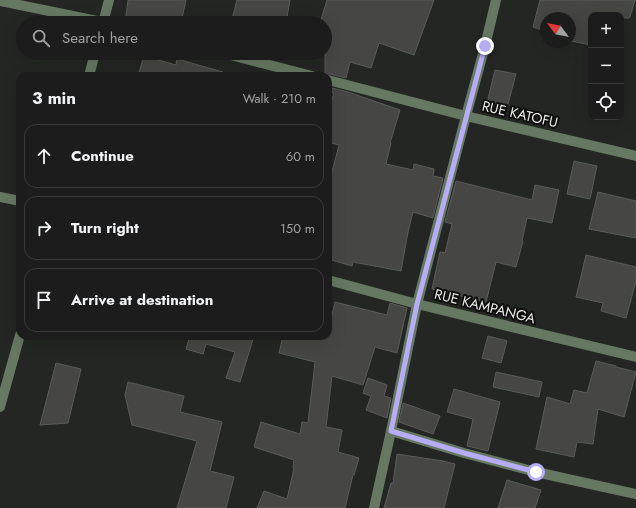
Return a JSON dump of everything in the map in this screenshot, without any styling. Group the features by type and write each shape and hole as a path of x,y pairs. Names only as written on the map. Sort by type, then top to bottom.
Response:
{"street":[{"path":"106,16 109,0"},
{"path":"374,508 417,304 496,0"},
{"path":"0,1 72,16"},
{"path":"90,72 93,60"},
{"path":"250,60 297,72"},
{"name":"RUE KATOFU","path":"332,81 466,116 636,156"},
{"path":"0,197 16,200"},
{"name":"RUE KAMPANGA","path":"332,281 417,304 636,357"},
{"path":"0,407 3,386 18,340"},
{"path":"391,431 464,453 536,472 636,494"}],"building":[{"path":"128,0 186,0 183,16 126,16"},
{"path":"237,0 290,0 287,16 233,16"},
{"path":"327,0 434,0 414,55 379,43 371,68 350,62 346,78 332,74 332,72 325,72 325,60 332,60 332,16 322,16"},
{"path":"540,0 635,0 629,18 624,18 624,12 588,12 588,44 576,42 576,12 540,12 540,29 533,27"},
{"path":"143,60 158,60 176,65 177,60 181,60 223,72 139,72"},
{"path":"495,70 516,74 507,108 487,103"},
{"path":"332,88 400,110 390,143 386,164 413,170 414,164 434,169 433,176 443,178 433,218 413,212 401,271 353,262 352,266 332,260 332,172 339,145 332,143 332,99 334,93 332,93"},
{"path":"574,161 597,166 590,199 567,194"},
{"path":"456,181 532,200 535,185 559,190 552,223 527,218 516,267 496,262 486,302 432,289 440,252 445,253 452,224 445,222"},
{"path":"598,192 636,201 636,238 589,229"},
{"path":"586,255 636,267 636,281 626,318 601,311 603,303 576,297"},
{"path":"335,302 387,315 390,303 407,308 397,353 375,347 363,385 332,376 326,427 342,430 338,452 359,458 345,508 257,508 264,491 287,499 294,468 294,460 254,447 261,422 300,434 302,422 308,423 315,362 279,353 282,340 332,340 332,314"},
{"path":"488,336 507,341 501,363 482,358"},
{"path":"189,340 253,340 240,382 226,378 235,352 206,344 203,354 186,349"},
{"path":"596,361 636,372 624,417 598,409 593,444 577,442 574,457 536,449 547,397 570,404 574,390 587,393"},
{"path":"56,363 81,369 68,423 40,425"},
{"path":"496,372 542,382 539,397 493,387"},
{"path":"368,378 387,385 384,396 391,398 387,418 366,410 371,396 363,393"},
{"path":"128,382 184,396 180,412 222,422 210,471 234,477 226,508 177,508 197,441 132,425 125,395"},
{"path":"454,389 500,402 488,451 467,446 473,419 447,412"},
{"path":"403,403 440,416 433,434 399,422"},
{"path":"397,454 455,464 444,508 384,508 391,483 393,483"},
{"path":"507,480 541,490 535,508 498,508"}],"route":[{"path":"485,46 417,304 391,431 464,453 536,472"}]}
